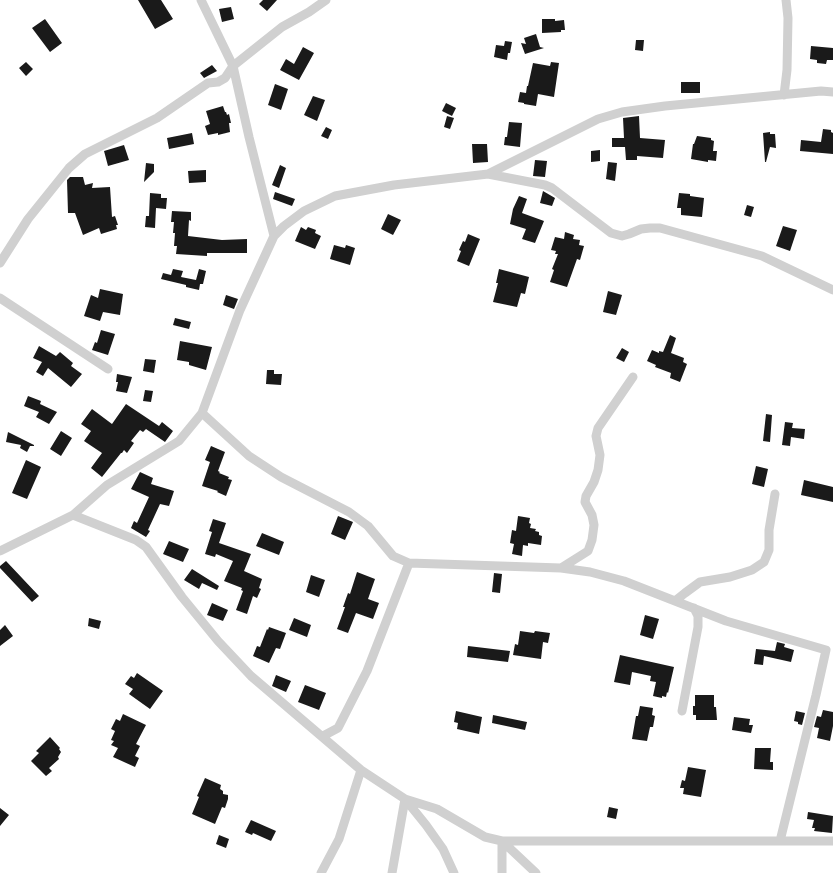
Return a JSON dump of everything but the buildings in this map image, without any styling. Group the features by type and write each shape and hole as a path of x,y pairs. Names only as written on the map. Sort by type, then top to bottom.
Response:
{"street":[{"path":"201,0 233,66 274,236"},
{"path":"0,262 28,219 69,168 85,154 157,118 208,83 218,82 225,78 233,66 282,27 309,12 326,0"},
{"path":"784,95 788,70 788,18 786,0"},
{"path":"488,174 598,119 622,112 665,106 821,91 833,92"},
{"path":"0,551 72,515 107,485 179,441 202,413 240,310 274,236 284,226 304,211 335,196 394,185 488,174 545,185 552,188 611,233 622,236 641,229 660,228 762,256 833,290"},
{"path":"0,298 108,369"},
{"path":"561,568 588,551 592,540 594,525 592,515 586,502 586,496 594,482 598,470 600,455 596,436 598,428 633,377"},
{"path":"202,413 249,456 281,477 349,512 368,526 393,556 410,563 561,568 590,572 624,581 726,620 826,650 780,840"},
{"path":"675,601 700,582 730,577 752,570 764,562 769,550 769,530 775,494"},
{"path":"72,515 136,540 146,547 182,597 218,641 246,671 361,770 405,798 437,809 485,837 502,841 833,840"},
{"path":"323,736 338,728 367,671 410,563"},
{"path":"682,711 698,627 698,616 694,608"},
{"path":"321,873 339,839 361,770"},
{"path":"392,873 405,798"},
{"path":"405,798 444,849 454,873"},
{"path":"502,841 502,873"},
{"path":"502,841 536,873"}]}
